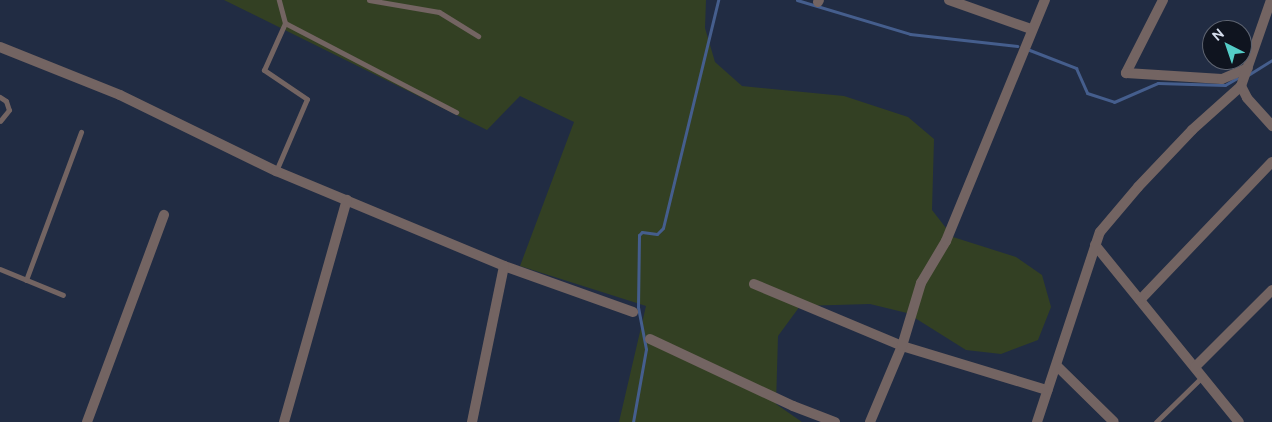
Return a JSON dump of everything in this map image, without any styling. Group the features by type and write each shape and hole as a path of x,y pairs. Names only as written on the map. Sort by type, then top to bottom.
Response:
{"street":[{"path":"949,0 1030,30"},
{"path":"870,422 902,346 921,283 946,240 999,118 1030,30 1045,0"},
{"path":"1163,0 1126,73 1222,79 1246,76"},
{"path":"1271,0 1246,76 1247,98 1272,126"},
{"path":"0,47 120,95 276,171 504,266 633,312"},
{"path":"1037,422 1047,390 1058,367 1100,232 1138,187 1246,76"},
{"path":"1140,300 1272,162"},
{"path":"284,422 347,200"},
{"path":"87,422 164,215"},
{"path":"1095,244 1239,422"},
{"path":"472,422 504,266"},
{"path":"754,284 902,346 1047,390"},
{"path":"1195,367 1272,290"},
{"path":"650,340 793,406 835,422"},
{"path":"1058,367 1114,422"}],"lane":[{"path":"276,171 307,99 264,70 285,23 279,0"},
{"path":"369,0 439,12 478,36"},
{"path":"285,23 456,112"},
{"path":"0,97 6,101 9,110 0,121"},
{"path":"26,280 81,132"},
{"path":"0,269 63,295"},
{"path":"1156,422 1202,376"}],"green space":[{"path":"224,0 706,0 705,28 715,62 742,86 844,96 908,117 934,139 932,210 953,237 1016,257 1042,275 1051,307 1038,340 1001,354 966,350 907,313 870,304 800,306 778,336 776,404 802,422 619,422 646,306 520,266 574,122 520,96 487,130"}],"waterway":[{"path":"633,422 646,349 638,307 639,235 642,232 657,234 663,228 718,0"},
{"path":"797,0 910,34 1017,46"},
{"path":"1027,49 1076,68 1087,93 1114,102 1158,83 1225,85 1237,78"},
{"path":"1248,75 1272,60"}]}
